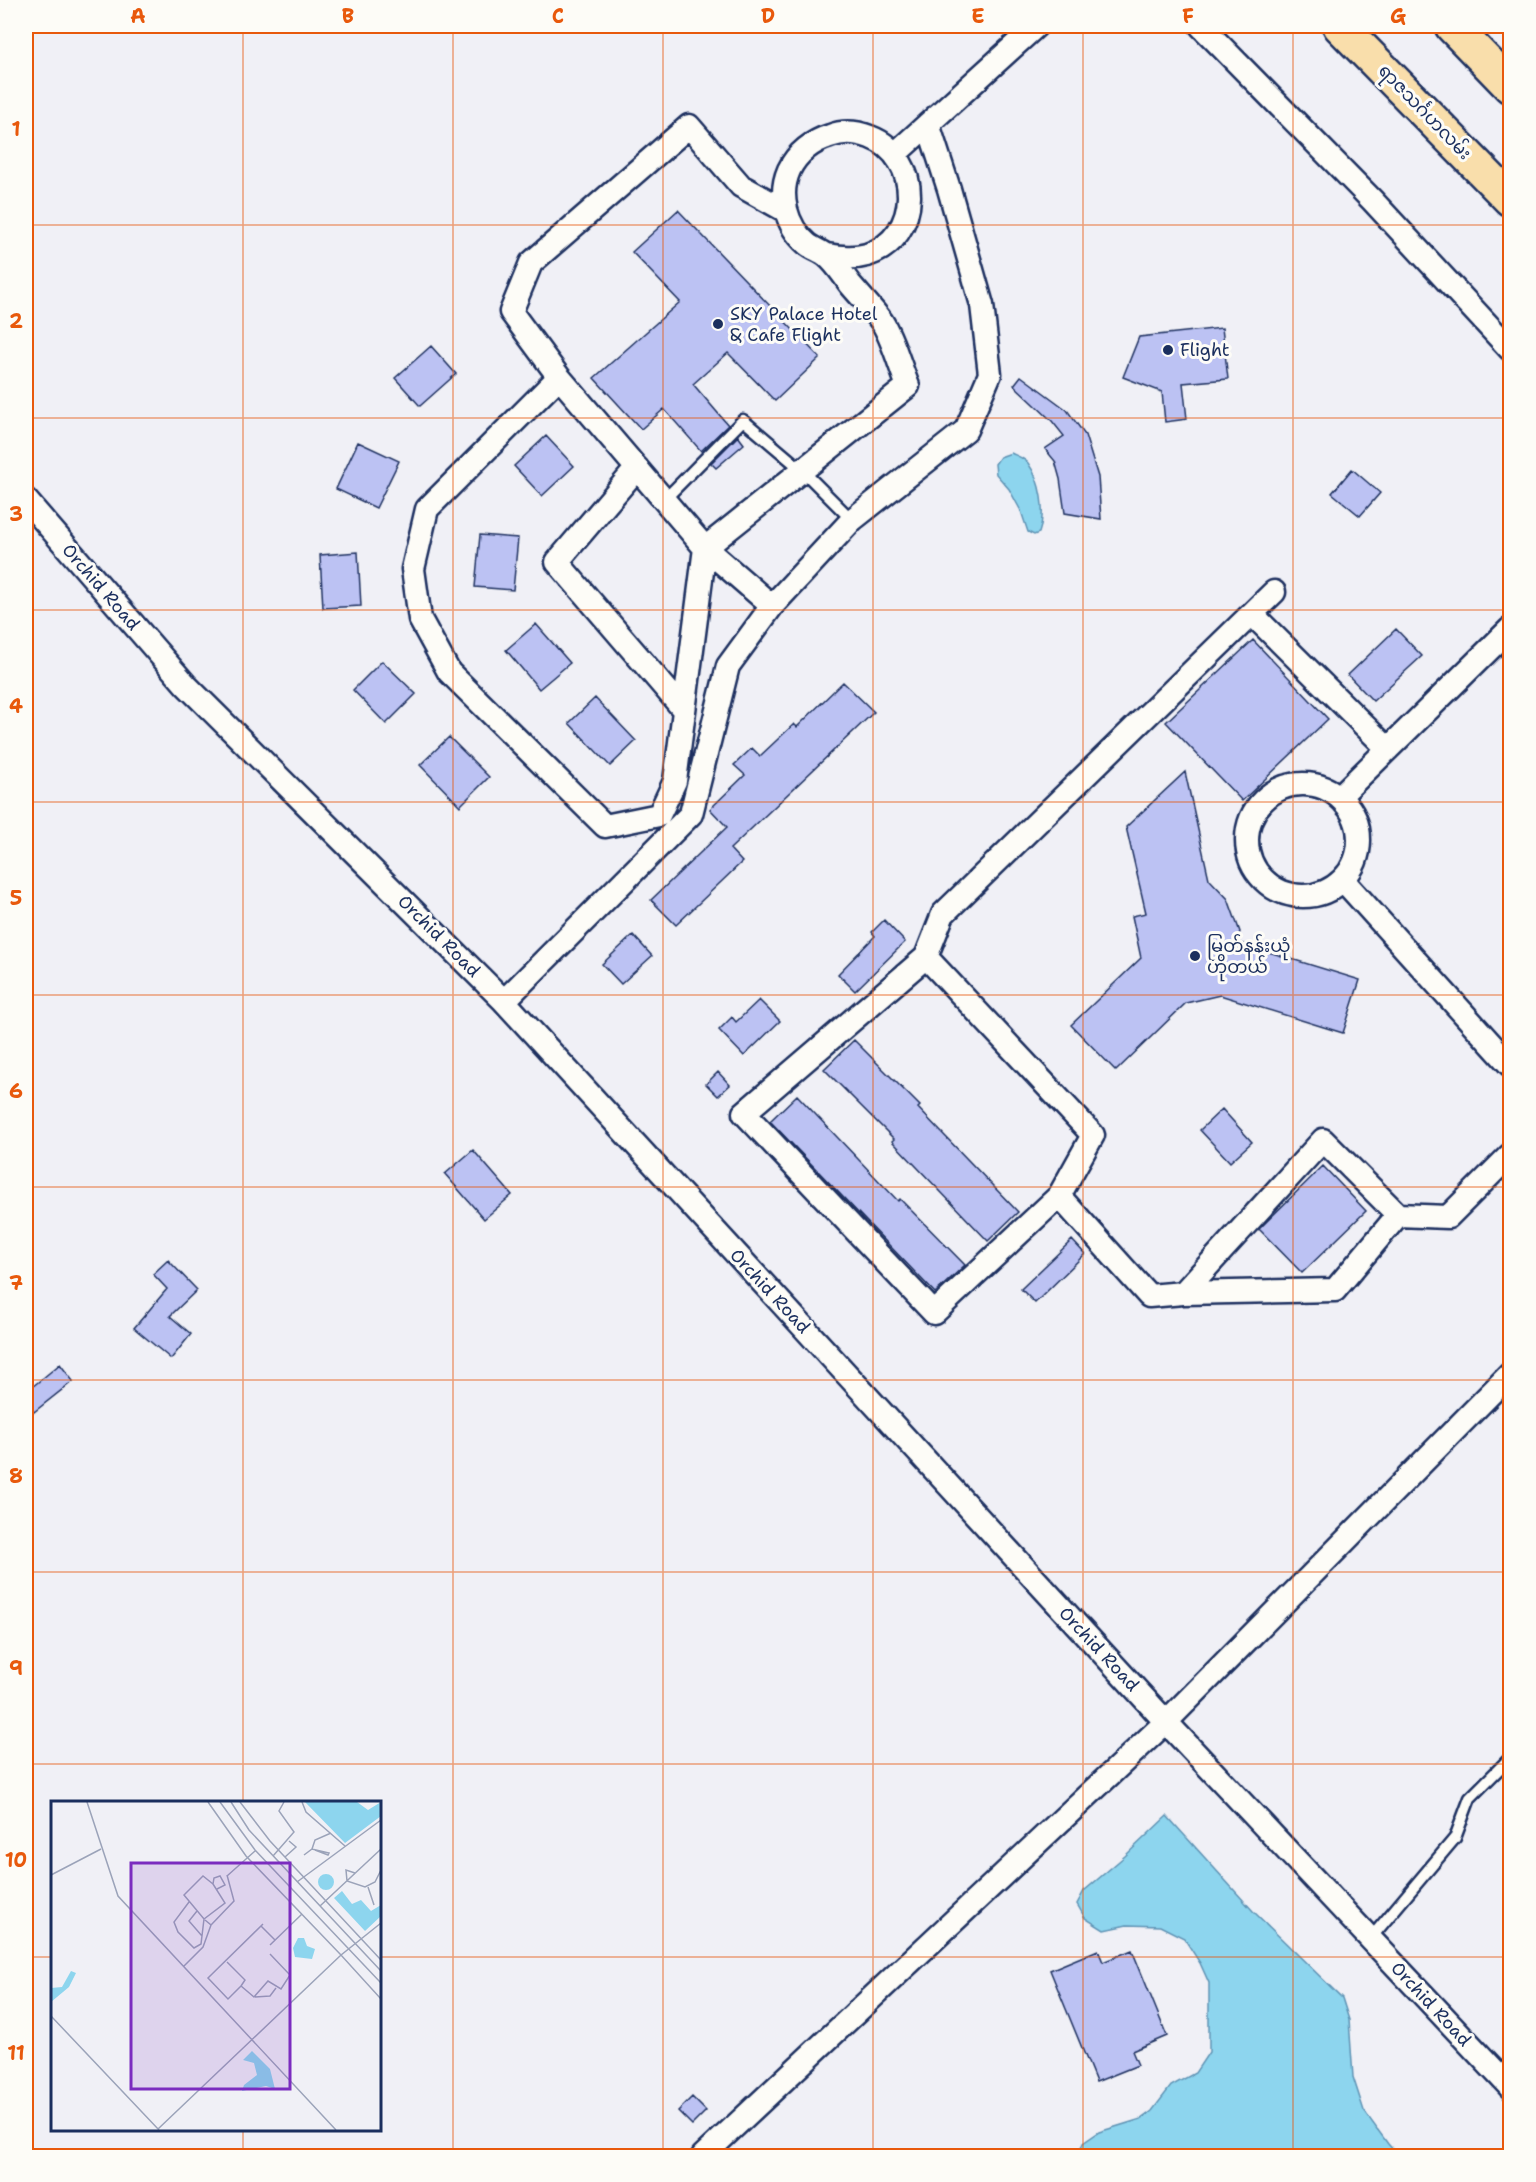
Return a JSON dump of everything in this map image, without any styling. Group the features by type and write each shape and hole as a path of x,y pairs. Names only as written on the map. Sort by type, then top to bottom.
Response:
{"main road":[{"name":"ရာဇသင်္ဂဟလမ်း","path":"1340,26 1510,199"},
{"path":"1452,26 1510,86"}],"street":[{"path":"895,154 1036,26"},
{"path":"1202,26 1372,200 1510,349"},
{"path":"504,1001 691,814 728,666 772,606 852,520 966,430 990,374 982,305 928,124"},
{"path":"772,606 705,548 559,377 511,312 531,263 689,126 741,186 786,211"},
{"path":"838,133 859,133 879,141 895,154 906,172 910,192 908,212 900,231 885,246 867,255 847,258 826,255 808,245 794,230 786,211 784,190 789,169 801,152 818,139 838,133"},
{"path":"559,377 427,509 413,569 420,619 449,672 605,826 659,815 675,782 705,548 908,386 883,324 826,255"},
{"path":"637,468 556,562 684,710"},
{"name":"Orchid Road","path":"26,500 186,685 504,1001 1166,1722 1510,2087"},
{"path":"926,957 1093,1135 1059,1196 934,1313 744,1113 926,957 943,914 1274,592"},
{"path":"1252,614 1388,749"},
{"path":"1339,797 1510,629"},
{"path":"1305,784 1324,788 1339,797 1352,812 1358,829 1359,847 1353,865 1343,880 1328,891 1310,896 1283,892 1274,888 1260,876 1250,861 1246,843 1249,824 1257,807 1270,794 1287,786 1305,784"},
{"path":"1343,880 1510,1065"},
{"path":"1183,1293 1323,1140 1398,1215 1448,1217 1510,1155"},
{"path":"1059,1196 1149,1296 1183,1293 1335,1290 1398,1215"},
{"path":"703,2157 1166,1722 1510,1374"}],"lane":[{"path":"664,500 743,420 802,470 852,520"},
{"path":"1371,1939 1455,1838 1470,1798 1510,1758"}],"water":[{"path":"1011,453 1028,463 1039,488 1042,516 1039,533 1034,535 1028,532 1021,511 1009,489 996,474 995,464 1000,457"},
{"path":"1167,1816 1253,1911 1342,1998 1349,2020 1353,2077 1364,2111 1399,2156 1078,2156 1083,2143 1099,2132 1141,2119 1152,2111 1171,2086 1195,2073 1209,2052 1209,1983 1200,1963 1184,1938 1160,1926 1127,1925 1104,1930 1085,1918 1077,1904 1084,1891"}],"building":[{"path":"678,210 820,358 775,401 728,353 693,384 728,425 701,451 664,409 641,429 594,378 680,302 632,252"},
{"path":"1222,328 1228,379 1183,383 1187,419 1165,422 1162,392 1123,377 1139,337"},
{"path":"431,346 456,374 420,406 395,378"},
{"path":"1021,376 1067,410 1085,435 1098,477 1101,519 1065,513 1055,461 1045,449 1064,436 1052,421 1014,385"},
{"path":"546,436 574,466 542,496 514,466"},
{"path":"738,436 744,444 716,468 711,463"},
{"path":"358,442 399,461 376,508 336,489"},
{"path":"1352,469 1380,493 1360,516 1332,493"},
{"path":"480,535 518,538 513,590 475,587"},
{"path":"358,552 361,606 323,608 320,555"},
{"path":"536,624 570,663 539,689 506,650"},
{"path":"1396,629 1422,656 1373,701 1348,675"},
{"path":"1253,640 1328,719 1242,801 1166,722"},
{"path":"382,661 416,694 386,724 353,690"},
{"path":"843,682 874,712 730,849 742,862 676,925 651,900 727,827 710,809 745,775 734,765 752,748 760,756 794,724 797,727"},
{"path":"595,698 636,741 610,766 569,723"},
{"path":"449,737 489,777 460,806 420,765"},
{"path":"1185,772 1209,879 1228,899 1240,932 1236,942 1360,980 1343,1033 1220,995 1186,1003 1116,1071 1071,1025 1141,958 1132,916 1146,913 1126,827"},
{"path":"884,920 905,942 855,991 838,974 875,936 872,932"},
{"path":"633,935 652,956 621,984 602,964"},
{"path":"759,1000 780,1021 744,1056 719,1030 732,1017 736,1022"},
{"path":"854,1040 920,1106 918,1108 1018,1212 988,1241 892,1141 894,1139 824,1069"},
{"path":"718,1072 730,1085 718,1096 706,1084"},
{"path":"797,1095 898,1201 900,1199 965,1265 935,1293 770,1121"},
{"path":"1222,1109 1252,1142 1230,1162 1200,1130"},
{"path":"473,1150 512,1195 484,1219 445,1174"},
{"path":"1323,1166 1366,1211 1302,1273 1259,1229"},
{"path":"1072,1240 1085,1254 1035,1303 1021,1289"},
{"path":"168,1260 197,1290 170,1316 191,1334 171,1359 134,1328 167,1289 153,1274"},
{"path":"60,1364 73,1381 34,1412 26,1402 26,1392"},
{"path":"1098,1950 1103,1962 1132,1950 1167,2036 1132,2051 1138,2065 1096,2082 1050,1970"},
{"path":"692,2097 706,2111 692,2125 678,2111"}],"place":[{"name":"SKY Palace Hotel & Cafe Flight","path":"718,324"},
{"name":"Flight","path":"1168,350"},
{"name":"မြတ်နန်းယုံ ဟိုတယ်","path":"1195,956"}]}
